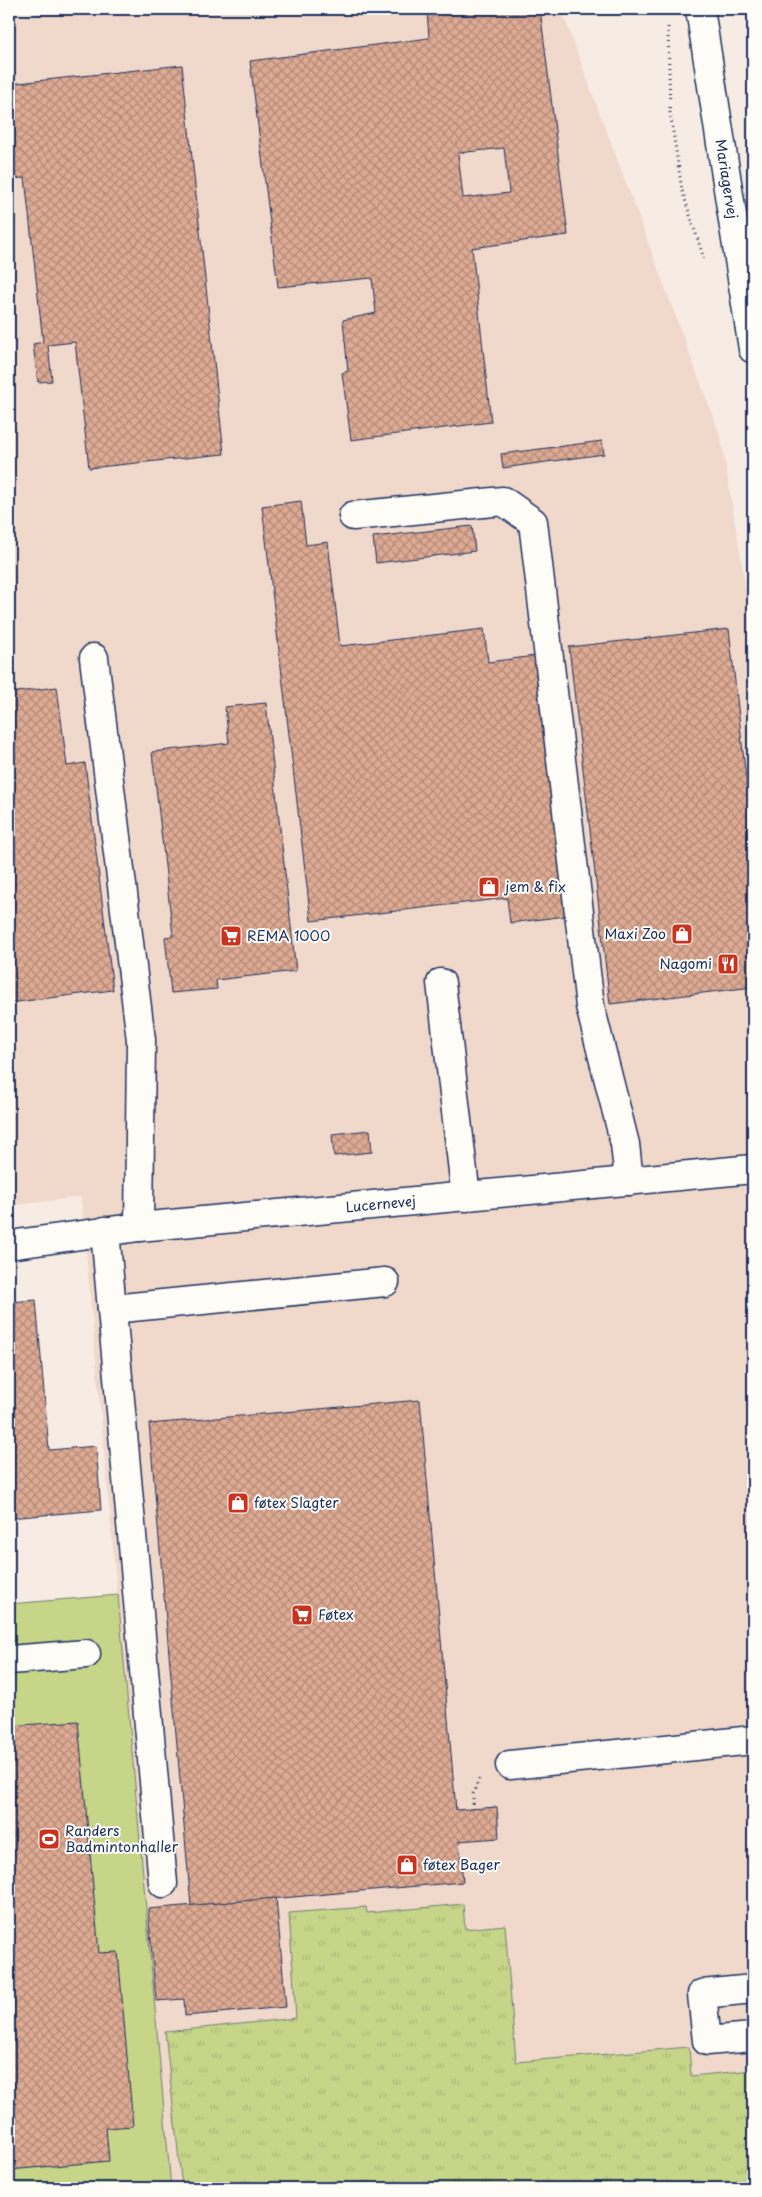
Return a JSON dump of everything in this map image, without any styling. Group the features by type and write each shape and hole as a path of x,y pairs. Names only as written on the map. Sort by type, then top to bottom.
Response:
{"street":[{"name":"Mariagervej","path":"700,9 753,349"},
{"path":"353,516 503,501 533,522 590,1006 625,1144 629,1181"},
{"path":"94,658 141,1040 139,1227"},
{"path":"441,983 466,1197"},
{"name":"Lucernevej","path":"9,1245 139,1227 753,1170"},
{"path":"105,1231 163,1883"},
{"path":"112,1309 385,1282"},
{"path":"9,1660 86,1654"},
{"path":"510,1764 753,1740"},
{"path":"753,1989 702,1994 706,2041 753,2037"}],"shaded area":[{"path":"80,9 561,9 721,438 753,631 753,2188 171,2188 81,1197 9,1206 9,18"}],"green space":[{"path":"118,1595 171,2188 9,2188 9,1604"},
{"path":"463,1904 465,1929 505,1925 516,2062 689,2047 691,2076 753,2070 753,2188 182,2188 165,2032 296,2018 289,1913 366,1907 367,1913"}],"building":[{"path":"540,9 568,235 472,248 491,422 351,440 342,373 348,371 343,320 376,313 372,278 278,287 250,61 429,38 427,10","holes":["504,148 509,193 463,198 458,153"]},
{"path":"182,65 224,454 89,468 75,342 48,345 52,381 38,382 33,344 43,342 25,178 9,179 9,84"},
{"path":"602,441 604,454 503,468 501,454"},
{"path":"301,501 306,545 328,542 340,646 484,629 488,662 535,656 566,916 510,923 507,898 311,921 262,506"},
{"path":"472,526 475,551 376,563 373,537"},
{"path":"729,629 753,840 753,987 610,1004 569,647"},
{"path":"57,687 67,766 85,763 113,990 9,1003 9,693"},
{"path":"266,703 296,971 216,980 217,989 171,993 165,937 173,936 152,752 229,743 225,707"},
{"path":"370,1130 372,1152 334,1156 332,1134"},
{"path":"36,1300 49,1450 96,1446 101,1510 9,1518 9,1302"},
{"name":"Føtex","path":"420,1400 456,1810 497,1807 499,1838 459,1841 463,1882 191,1906 149,1424"},
{"name":"Randers Badmintonhaller","path":"78,1721 99,1953 118,1952 133,2126 106,2128 109,2161 9,2170 9,1726"},
{"path":"276,1898 286,2007 185,2016 184,1999 156,2001 148,1909"}],"place":[{"name":"jem & fix","path":"489,887"},
{"name":"Maxi Zoo","path":"682,934"},
{"name":"REMA 1000","path":"231,936"},
{"name":"Nagomi","path":"728,964"},
{"name":"føtex Slagter","path":"238,1503"},
{"name":"Føtex","path":"302,1615"},
{"name":"Randers Badmintonhaller","path":"49,1839"},
{"name":"føtex Bager","path":"407,1865"}]}
